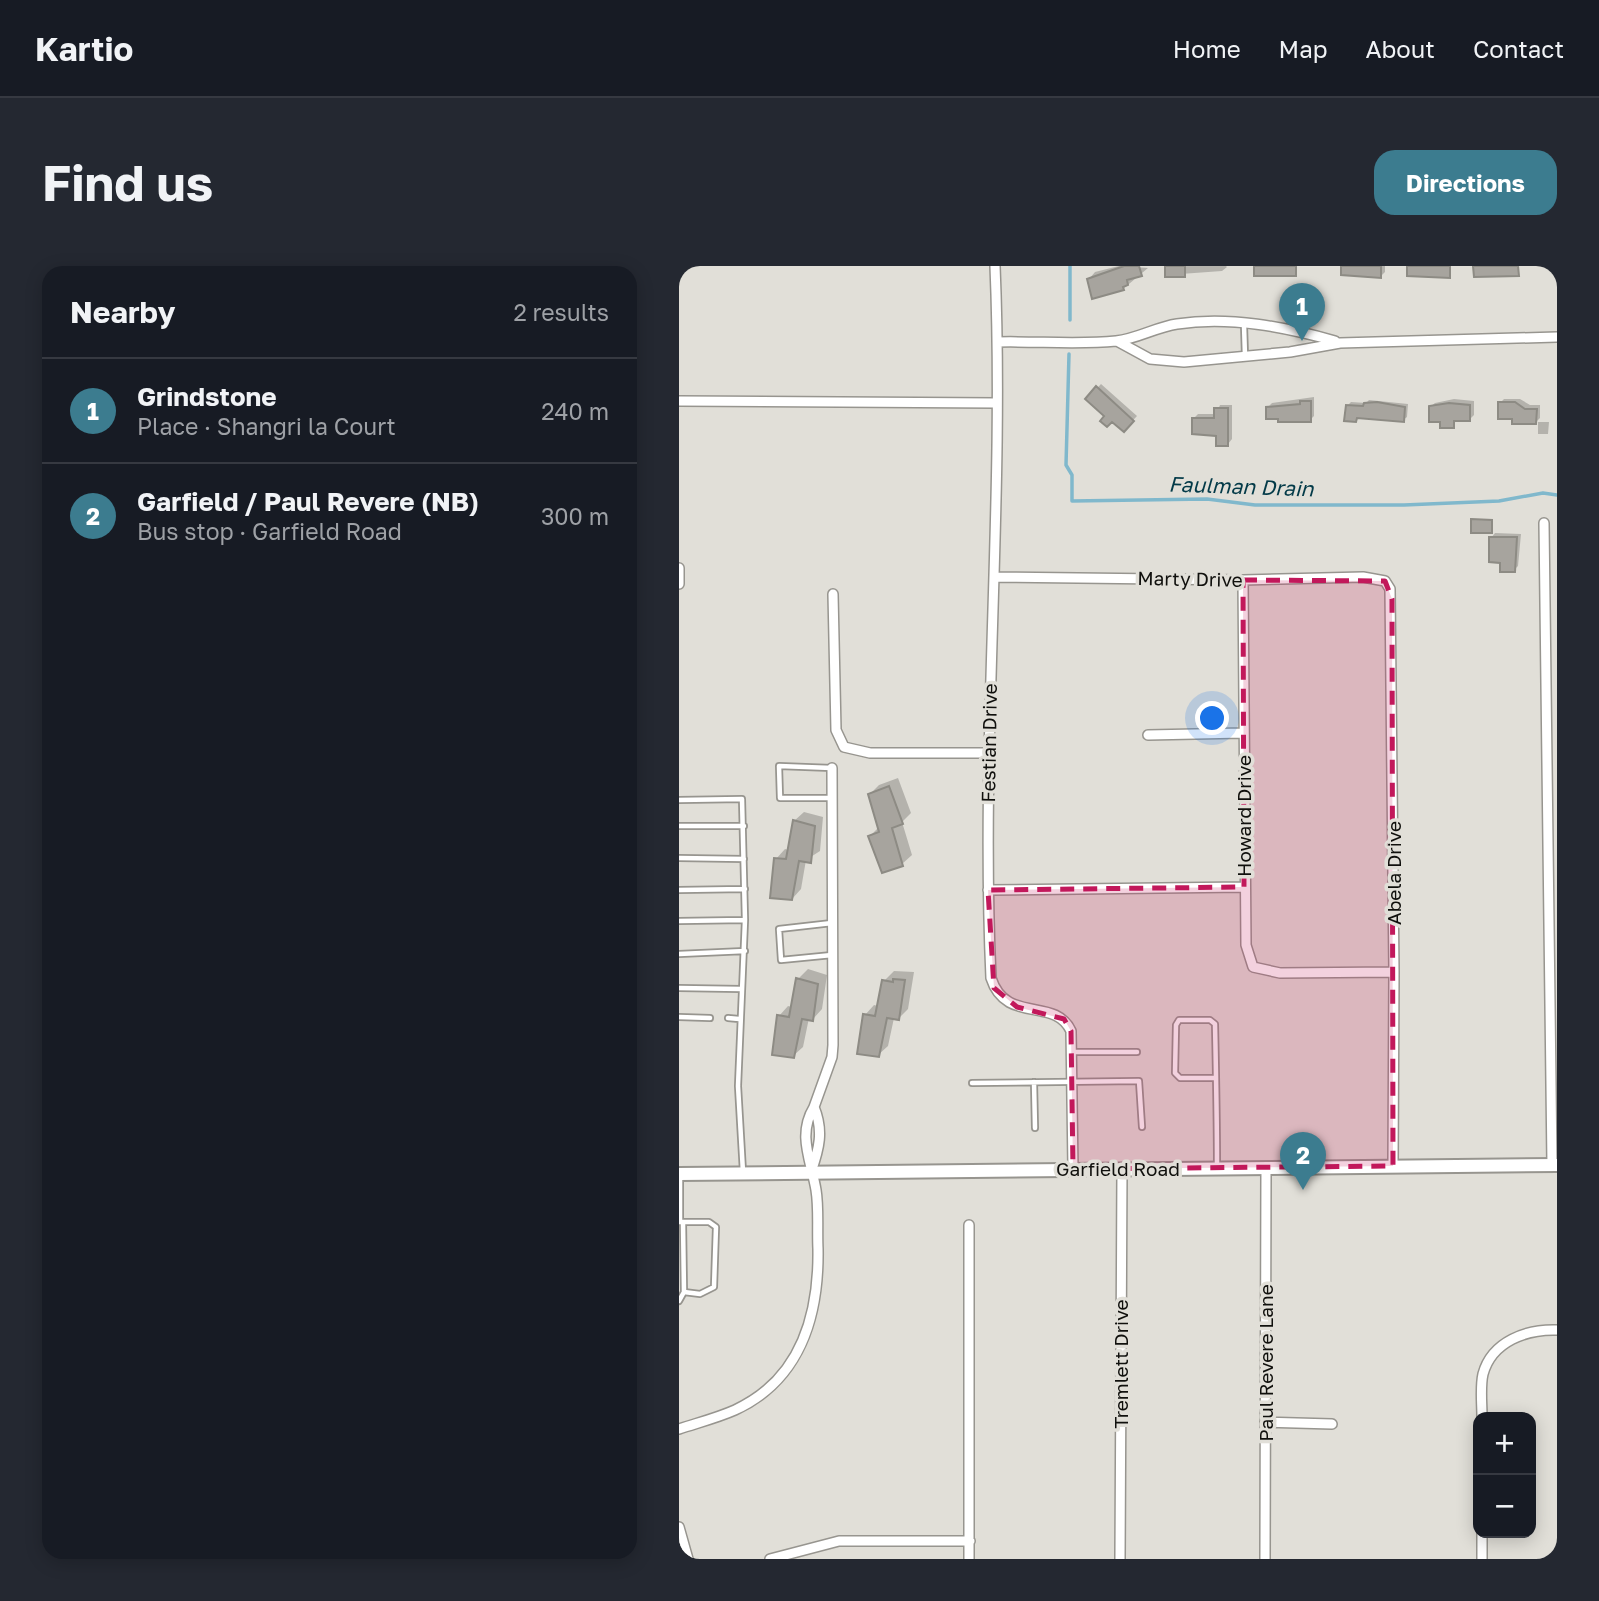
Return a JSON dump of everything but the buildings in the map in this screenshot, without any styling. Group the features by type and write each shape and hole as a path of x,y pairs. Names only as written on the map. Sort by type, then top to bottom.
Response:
{"main road":[{"name":"Garfield Road","path":"680,1174 1554,1165"}],"street":[{"name":"Festian Drive","path":"995,266 998,342 994,577 987,753 991,978 994,988 1017,1007 1064,1019 1071,1031 1073,1169"},
{"path":"998,342 1117,341 1179,324 1244,324 1286,328 1341,343"},
{"path":"1117,341 1139,354 1162,361 1184,362 1341,343 1557,337"},
{"path":"679,401 996,403"},
{"path":"1544,523 1554,1165"},
{"path":"679,568 679,584"},
{"name":"Marty Drive","path":"994,577 1243,580 1363,577 1385,581"},
{"name":"Howard Drive","path":"1243,580 1244,887 1246,945 1253,967 1280,973 1394,972"},
{"name":"Abela Drive","path":"1385,581 1392,599 1392,1166"},
{"path":"833,594 835,730 844,747 870,753 987,753"},
{"path":"1148,735 1243,733"},
{"path":"679,1429 735,1410 753,1400 785,1372 798,1354 809,1331 818,1268 816,1191 805,1146 806,1121 832,1058 832,768"},
{"path":"988,890 1244,887"},
{"path":"811,1172 820,1146 821,1123 814,1107"},
{"name":"Paul Revere Lane","path":"1265,1559 1266,1167"},
{"name":"Tremlett Drive","path":"1120,1559 1122,1169"},
{"path":"969,1225 969,1559"},
{"path":"1482,1412 1482,1376 1496,1351 1525,1332 1557,1330"},
{"path":"1265,1422 1332,1424"},
{"path":"679,1527 688,1559"},
{"path":"1482,1538 1482,1559"},
{"path":"770,1559 839,1541 970,1541"}],"lane":[{"path":"1244,324 1245,356"},
{"path":"1139,335 1139,354"},
{"path":"832,768 779,766 780,799 832,798"},
{"path":"679,800 742,799 745,951 739,1019 738,1086 743,1173"},
{"path":"679,826 744,826"},
{"path":"679,858 744,859"},
{"path":"679,890 745,889"},
{"path":"679,921 745,920"},
{"path":"833,923 779,929 781,960 833,955"},
{"path":"679,954 745,951"},
{"path":"679,988 741,989"},
{"path":"679,1017 710,1018"},
{"path":"728,1018 739,1019"},
{"path":"1216,1077 1180,1078 1175,1073 1176,1025 1179,1020 1210,1020 1215,1024 1216,1077 1217,1168"},
{"path":"1073,1052 1137,1052"},
{"path":"972,1083 1139,1081 1142,1127"},
{"path":"1034,1082 1035,1128"},
{"path":"679,1301 684,1292 680,1174"},
{"path":"681,1222 714,1223 716,1268 716,1281 710,1290 700,1294 684,1292"}],"highlighted area":[{"path":"1243,580 1385,581 1392,599 1393,1166 1073,1169 1071,1031 1064,1019 1017,1007 994,988 988,890 1244,887"}],"waterway":[{"name":"Faulman Drain","path":"1070,266 1070,320"},
{"name":"Faulman Drain","path":"1069,354 1066,465 1072,475 1072,501 1207,499 1255,505 1404,505 1499,501 1543,493 1557,495"}],"place":[{"name":"Grindstone","path":"1302,341"},
{"name":"Garfield / Paul Revere (NB)","path":"1303,1190"}]}
